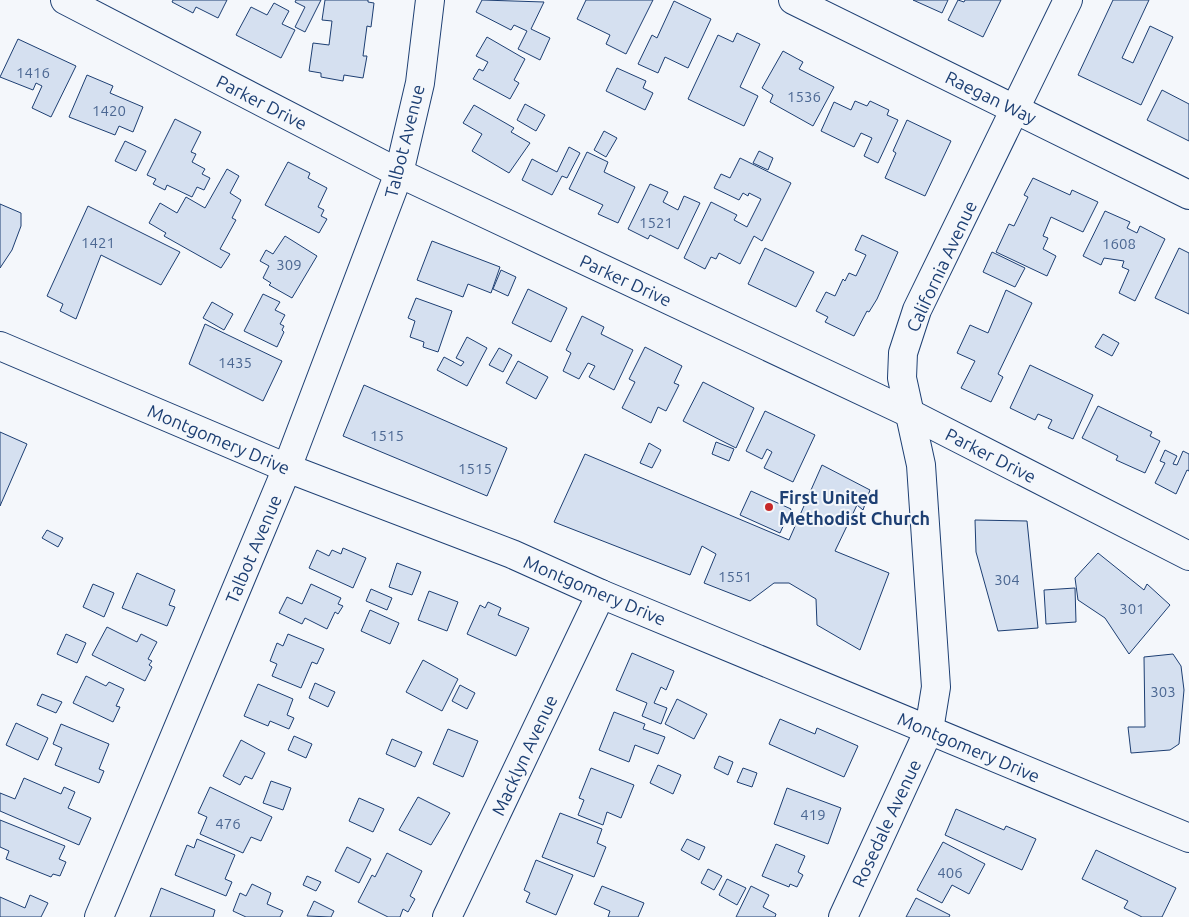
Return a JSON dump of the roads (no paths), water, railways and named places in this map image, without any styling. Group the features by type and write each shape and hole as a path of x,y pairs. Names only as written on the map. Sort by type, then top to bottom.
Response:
{"street":[{"name":"Parker Drive","path":"65,0 400,173 910,413 1189,556"},
{"name":"Talbot Avenue","path":"99,917 287,468 400,173 420,83 430,0"},
{"name":"Raegan Way","path":"793,0 1189,195"},
{"name":"California Avenue","path":"929,730 936,687 935,660 921,465 902,378 903,353 917,310 1068,0"},
{"name":"Montgomery Drive","path":"0,346 287,468 512,554 600,594 1189,838"},
{"name":"Macklyn Avenue","path":"447,917 600,594"},
{"name":"Rosedale Avenue","path":"843,917 929,730"}],"place":[{"name":"First United Methodist Church","path":"769,507"}]}
